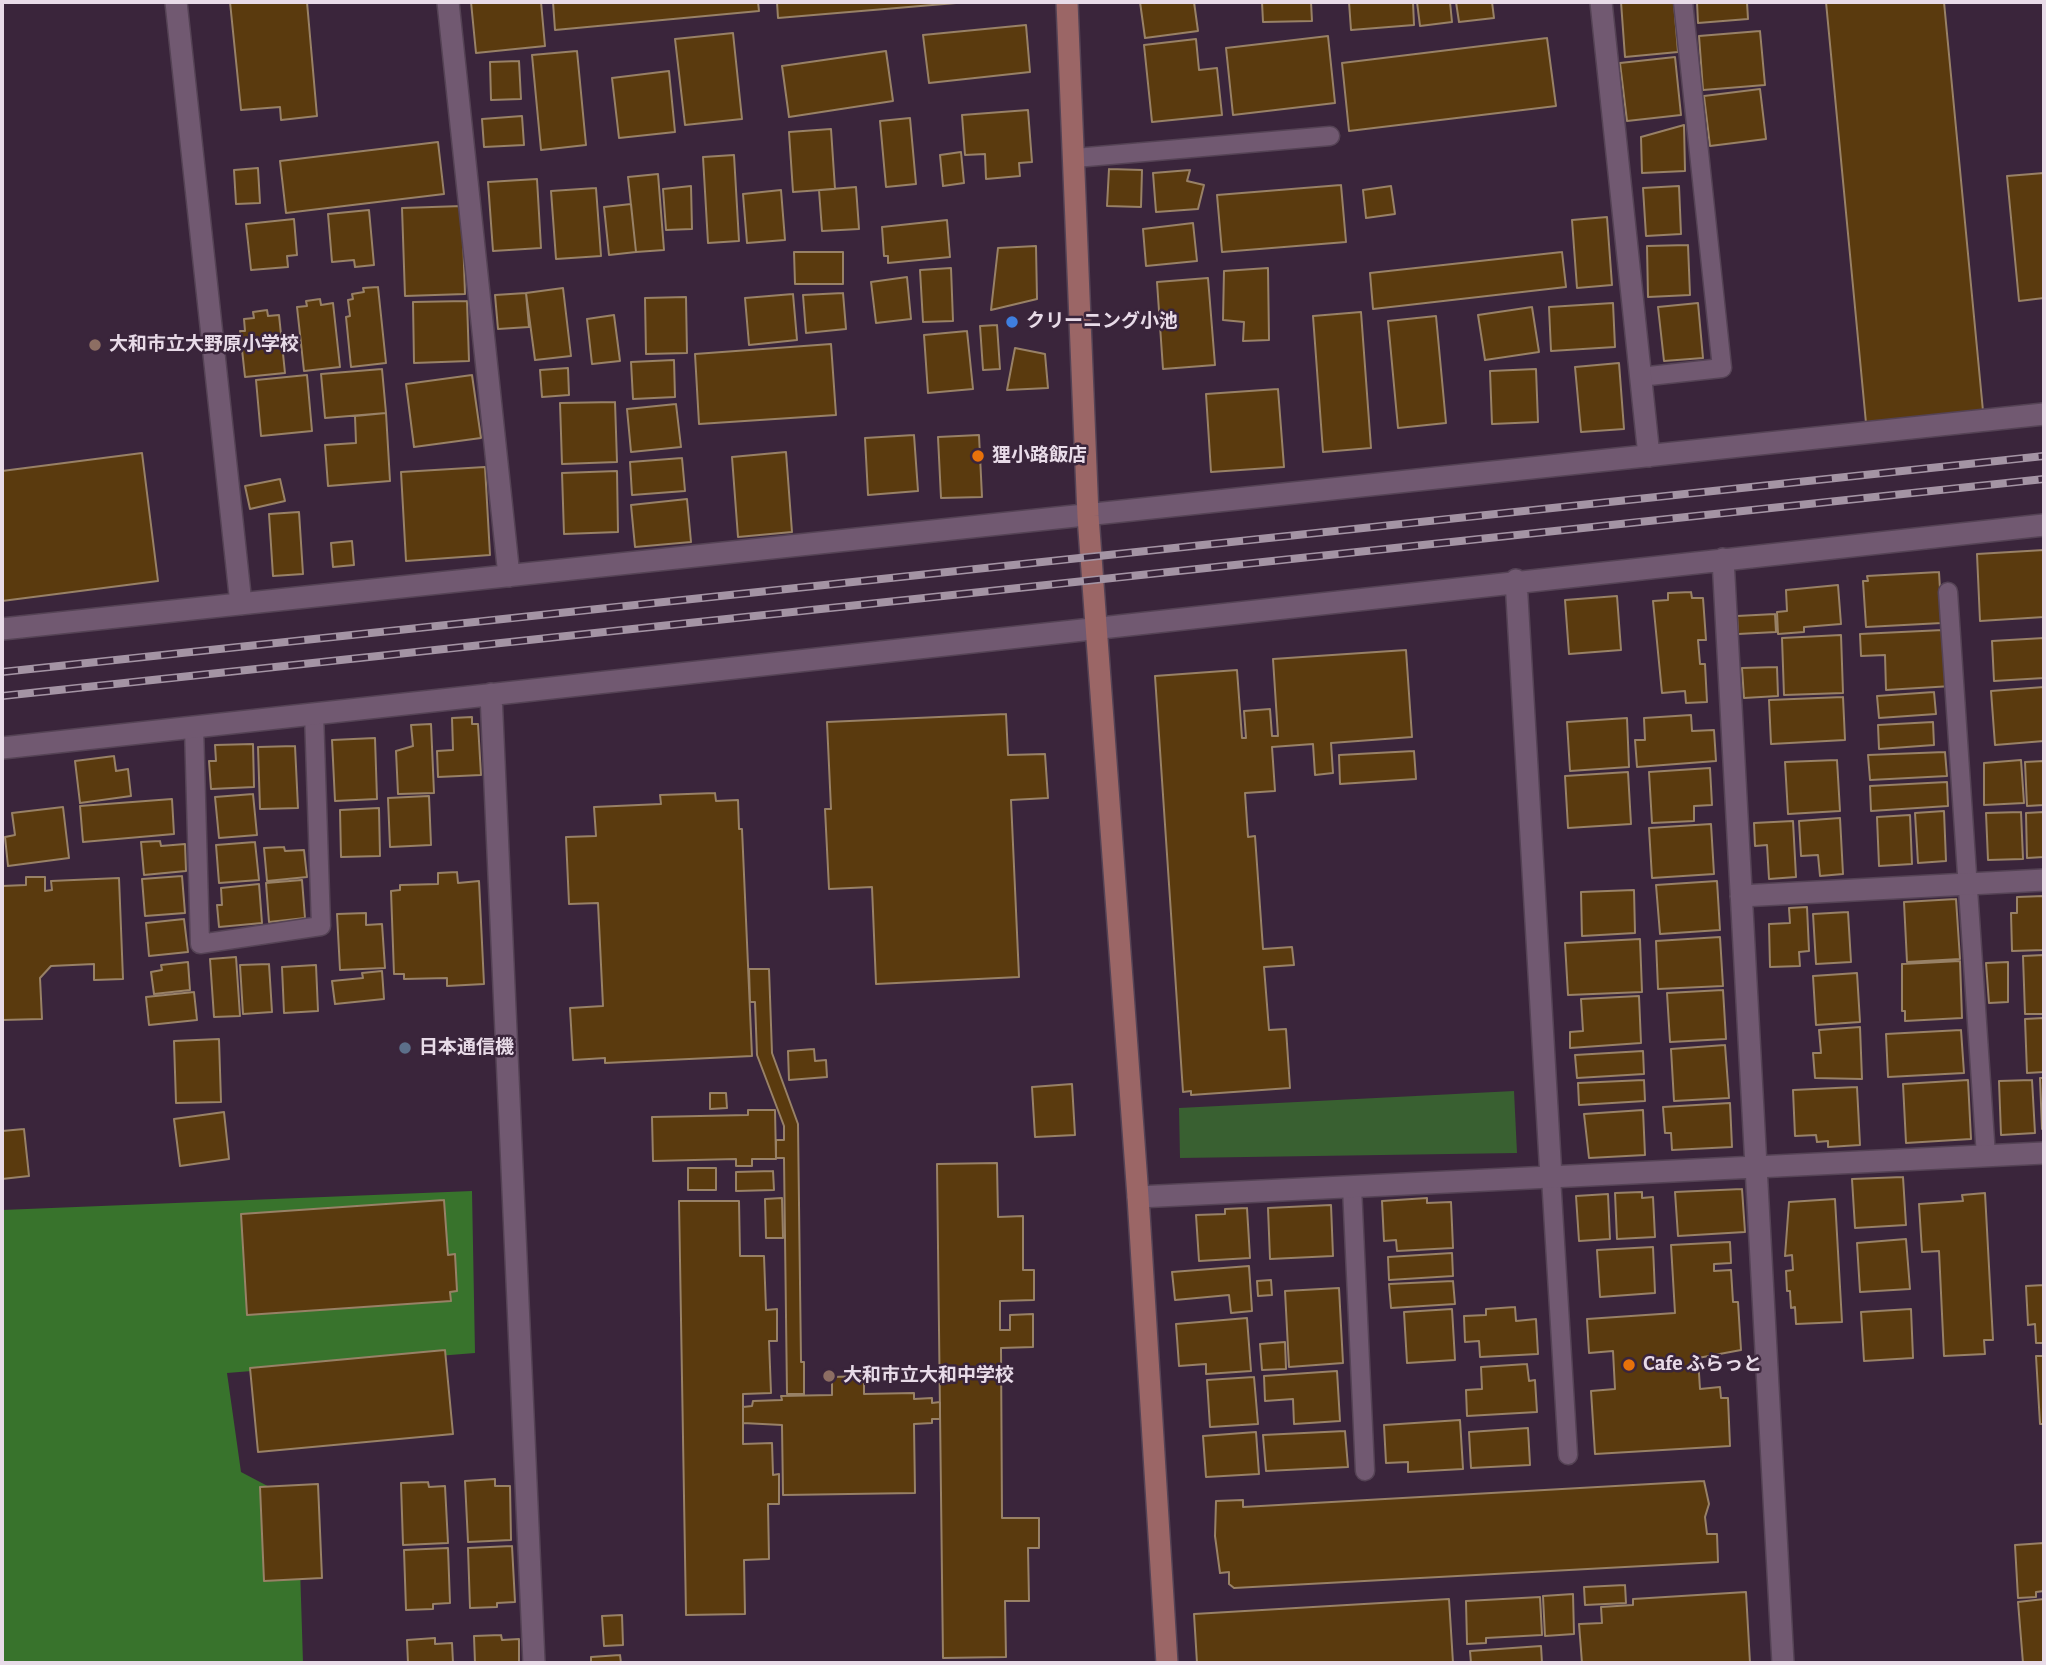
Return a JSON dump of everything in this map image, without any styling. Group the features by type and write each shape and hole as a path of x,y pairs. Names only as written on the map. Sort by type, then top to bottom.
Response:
{"street":[{"path":"176,2 241,604"},
{"path":"448,2 509,576"},
{"path":"1067,2 1088,516 1138,1197 1167,1663"},
{"path":"1601,2 1649,456"},
{"path":"2,629 2044,414"},
{"path":"2,748 1516,580 2044,525"},
{"path":"1723,559 1783,1663"},
{"path":"1516,580 1551,1177"},
{"path":"491,694 534,1663"},
{"path":"1741,896 2044,880"},
{"path":"1138,1197 2044,1153"}],"lane":[{"path":"1640,377 1722,368 1683,2"},
{"path":"1075,158 1330,136"},
{"path":"1948,592 1986,1156"},
{"path":"194,727 200,944 321,926 314,713"},
{"path":"1551,1177 1568,1455"},
{"path":"1352,1187 1365,1471"}],"green space":[{"path":"1514,1091 1517,1153 1180,1158 1179,1108"},
{"path":"472,1191 475,1353 227,1373 241,1472 298,1502 303,1663 2,1663 2,1210"}],"building":[{"path":"230,2 307,2 317,116 281,120 280,107 241,110"},
{"path":"471,2 541,2 545,46 476,53"},
{"path":"553,2 758,2 759,11 555,30"},
{"path":"777,2 968,2 778,18"},
{"path":"1140,2 1194,2 1198,31 1145,38"},
{"path":"1262,2 1311,2 1312,21 1263,22"},
{"path":"1349,2 1413,2 1414,25 1351,30"},
{"path":"1417,2 1450,2 1452,22 1420,26"},
{"path":"1456,2 1492,2 1494,18 1459,22"},
{"path":"1621,2 1674,2 1678,52 1625,57"},
{"path":"1697,2 1747,2 1748,19 1698,23"},
{"path":"1826,2 1944,2 1983,411 1866,423"},
{"path":"1026,25 1030,72 929,83 923,35"},
{"path":"1760,31 1765,85 1703,90 1699,36"},
{"path":"733,33 742,119 685,125 675,39"},
{"path":"1328,36 1335,103 1233,115 1226,48"},
{"path":"1547,38 1556,106 1349,131 1342,63"},
{"path":"1196,39 1199,70 1217,68 1222,115 1152,122 1144,45"},
{"path":"577,51 586,145 541,150 532,55"},
{"path":"886,51 893,101 789,117 782,66"},
{"path":"1675,57 1681,115 1627,121 1620,63"},
{"path":"519,61 521,99 491,100 490,62"},
{"path":"669,71 675,132 619,138 612,78"},
{"path":"1760,89 1766,139 1710,146 1704,96"},
{"path":"1028,110 1032,162 1019,163 1020,176 986,179 985,154 965,155 962,115"},
{"path":"522,116 524,145 484,147 482,119"},
{"path":"910,118 916,184 886,187 880,121"},
{"path":"1684,125 1685,171 1642,173 1641,137"},
{"path":"831,129 835,189 793,192 789,132"},
{"path":"438,142 444,194 286,213 280,161"},
{"path":"961,152 964,183 943,186 940,155"},
{"path":"734,155 739,241 708,243 703,157"},
{"path":"258,168 260,203 236,204 234,170"},
{"path":"1109,169 1142,170 1141,207 1107,206"},
{"path":"1190,170 1187,181 1204,185 1198,209 1156,212 1153,173"},
{"path":"2044,173 2044,298 2019,301 2007,176"},
{"path":"658,174 664,250 636,252 628,177"},
{"path":"537,179 541,248 493,251 488,182"},
{"path":"1341,185 1346,242 1222,252 1217,195"},
{"path":"691,186 692,229 666,230 663,189"},
{"path":"1391,186 1395,214 1366,218 1363,190"},
{"path":"1679,186 1681,234 1646,236 1643,188"},
{"path":"856,187 859,229 822,231 819,190"},
{"path":"596,188 601,256 556,259 551,191"},
{"path":"781,190 785,240 747,243 743,194"},
{"path":"631,204 636,252 609,255 604,207"},
{"path":"462,206 465,294 405,296 402,208"},
{"path":"369,210 374,265 355,267 354,260 332,262 328,214"},
{"path":"1607,217 1612,285 1577,288 1572,220"},
{"path":"294,219 297,255 287,256 288,267 251,270 246,224"},
{"path":"947,220 950,257 888,263 888,256 884,256 882,227"},
{"path":"1193,223 1197,261 1146,266 1143,229"},
{"path":"1688,245 1690,295 1648,297 1647,246"},
{"path":"1036,246 1037,299 991,310 998,248"},
{"path":"794,252 843,252 843,284 795,284"},
{"path":"1562,252 1566,287 1373,309 1370,273"},
{"path":"951,268 953,321 923,322 920,270"},
{"path":"1268,268 1269,340 1243,341 1244,322 1223,320 1224,271"},
{"path":"907,277 911,319 876,323 871,282"},
{"path":"1208,278 1215,365 1163,369 1157,282"},
{"path":"378,287 386,363 351,367 346,317 350,316 348,300 353,299 352,294 364,292 363,288"},
{"path":"563,288 571,356 535,360 526,293"},
{"path":"526,293 529,327 498,329 495,295"},
{"path":"843,293 846,329 806,333 803,295"},
{"path":"793,294 797,340 749,345 745,298"},
{"path":"686,297 687,353 646,354 645,298"},
{"path":"320,299 321,305 333,303 340,367 304,371 297,307 307,306 306,301"},
{"path":"467,301 469,361 414,363 413,302"},
{"path":"1613,303 1615,347 1551,351 1549,307"},
{"path":"1698,303 1703,358 1664,361 1658,307"},
{"path":"1532,307 1539,352 1485,360 1478,315"},
{"path":"267,310 268,316 279,315 285,373 245,377 240,331 245,331 244,319 254,318 253,312"},
{"path":"1361,312 1371,448 1323,452 1313,316"},
{"path":"614,315 620,361 592,364 587,319"},
{"path":"1436,316 1446,423 1398,428 1388,321"},
{"path":"997,325 1000,369 983,370 980,326"},
{"path":"967,331 973,389 928,393 924,335"},
{"path":"831,344 836,415 699,424 695,354"},
{"path":"1015,348 1045,354 1048,388 1007,390"},
{"path":"674,360 675,397 633,399 631,362"},
{"path":"1619,363 1624,429 1581,432 1575,367"},
{"path":"568,368 569,395 542,397 540,370"},
{"path":"382,369 386,413 325,418 321,374"},
{"path":"1536,369 1538,422 1492,424 1490,371"},
{"path":"307,375 312,431 261,436 256,380"},
{"path":"472,375 481,438 414,447 406,384"},
{"path":"1278,389 1284,467 1211,472 1206,394"},
{"path":"615,402 617,462 562,464 560,403"},
{"path":"676,404 681,447 631,452 627,409"},
{"path":"386,413 390,481 328,486 325,445 356,443 355,416"},
{"path":"914,435 918,491 868,495 865,438"},
{"path":"979,435 982,497 941,498 938,437"},
{"path":"786,452 792,532 738,537 732,457"},
{"path":"142,453 158,581 2,601 2,471"},
{"path":"682,458 685,491 632,495 630,462"},
{"path":"485,467 490,555 406,561 401,472"},
{"path":"617,471 618,532 564,534 562,473"},
{"path":"280,479 285,501 250,509 245,486"},
{"path":"687,499 691,542 635,547 631,505"},
{"path":"299,512 303,574 273,576 269,514"},
{"path":"352,541 354,565 333,567 331,543"},
{"path":"2044,550 2044,617 1980,621 1977,554"},
{"path":"1939,572 1942,623 1866,627 1863,581 1868,581 1867,576"},
{"path":"1838,585 1841,624 1804,627 1804,632 1778,634 1777,612 1787,611 1786,590"},
{"path":"1691,592 1692,598 1703,598 1706,640 1698,640 1700,664 1705,664 1707,702 1686,703 1685,691 1662,693 1653,601 1668,600 1668,593"},
{"path":"1617,596 1621,650 1569,654 1565,600"},
{"path":"1775,614 1776,632 1738,634 1737,616"},
{"path":"1943,630 1952,686 1886,690 1885,655 1861,656 1860,634"},
{"path":"1841,635 1843,693 1784,695 1782,638"},
{"path":"2044,638 2044,678 1994,681 1992,641"},
{"path":"1406,650 1412,737 1331,743 1333,773 1315,775 1313,744 1272,747 1275,791 1245,793 1248,837 1255,836 1263,949 1292,947 1294,965 1264,967 1269,1030 1286,1029 1290,1088 1191,1095 1191,1091 1183,1092 1155,676 1237,670 1242,738 1246,738 1244,711 1270,709 1272,736 1278,736 1273,659"},
{"path":"1777,667 1778,696 1744,698 1742,668"},
{"path":"2044,687 2044,741 1995,745 1991,691"},
{"path":"1934,692 1936,714 1879,718 1877,696"},
{"path":"1843,697 1845,740 1771,744 1769,700"},
{"path":"1006,714 1008,755 1045,754 1048,798 1011,800 1019,977 876,984 872,887 829,889 825,809 831,809 827,722"},
{"path":"1691,715 1692,731 1714,730 1716,761 1637,767 1635,740 1645,740 1644,718"},
{"path":"472,717 472,724 478,724 481,775 438,777 437,751 453,750 452,718"},
{"path":"1627,718 1629,767 1570,771 1567,722"},
{"path":"1933,722 1934,745 1879,749 1878,725"},
{"path":"431,724 434,793 398,794 396,751 413,746 411,725"},
{"path":"375,738 377,799 335,801 332,740"},
{"path":"253,744 254,787 211,789 209,761 216,761 215,745"},
{"path":"295,746 298,808 260,809 258,747"},
{"path":"1414,751 1416,779 1340,784 1339,755"},
{"path":"1945,752 1947,776 1870,780 1868,755"},
{"path":"114,756 116,771 128,769 131,796 80,803 75,761"},
{"path":"1837,760 1840,811 1788,814 1785,762"},
{"path":"2021,760 2024,803 1984,805 1984,763"},
{"path":"2044,761 2044,805 2027,806 2025,762"},
{"path":"1710,768 1712,805 1694,806 1694,821 1652,823 1649,772"},
{"path":"1628,772 1631,824 1568,828 1565,776"},
{"path":"1947,782 1948,806 1871,811 1870,786"},
{"path":"715,793 716,801 738,800 739,829 742,829 752,1056 605,1063 605,1058 573,1060 570,1008 603,1006 598,903 569,904 566,837 596,836 594,807 661,804 660,795"},
{"path":"253,794 257,835 219,838 215,797"},
{"path":"429,796 431,845 390,847 388,798"},
{"path":"172,799 174,834 83,842 80,806"},
{"path":"63,807 69,858 8,866 5,837 15,835 12,813"},
{"path":"379,808 380,856 341,857 340,810"},
{"path":"1944,811 1946,861 1918,863 1915,813"},
{"path":"2021,812 2023,859 1988,860 1986,813"},
{"path":"2044,812 2044,857 2027,858 2026,813"},
{"path":"1910,815 1912,864 1879,866 1877,817"},
{"path":"1840,818 1843,874 1820,876 1818,855 1801,856 1799,821"},
{"path":"1793,821 1796,877 1769,879 1767,845 1755,846 1754,823"},
{"path":"1711,824 1714,874 1652,878 1649,828"},
{"path":"160,841 161,846 185,844 186,871 144,875 141,842"},
{"path":"255,842 259,880 219,883 216,845"},
{"path":"284,847 285,851 304,850 307,877 267,881 264,848"},
{"path":"457,872 458,883 479,881 484,984 447,986 447,978 404,979 404,974 394,974 391,891 400,890 400,885 438,884 438,873"},
{"path":"182,876 185,913 145,916 142,879"},
{"path":"26,877 45,877 45,891 52,890 51,881 119,878 123,979 94,980 94,964 51,966 40,978 42,1019 2,1020 2,886 26,885"},
{"path":"302,880 305,918 269,922 266,883"},
{"path":"1717,881 1720,930 1660,934 1656,885"},
{"path":"259,884 262,923 219,927 217,905 222,905 221,888"},
{"path":"1634,890 1635,933 1582,936 1581,892"},
{"path":"2044,896 2044,950 2012,951 2011,913 2017,913 2017,897"},
{"path":"1956,899 1960,959 1907,962 1904,902"},
{"path":"1807,907 1809,951 1799,952 1800,966 1770,967 1769,924 1790,923 1789,908"},
{"path":"1848,912 1851,962 1816,964 1813,914"},
{"path":"366,913 366,925 382,924 385,968 340,970 337,914"},
{"path":"184,919 188,952 149,956 146,923"},
{"path":"1720,937 1723,986 1658,989 1656,941"},
{"path":"1640,939 1642,992 1568,995 1565,943"},
{"path":"2044,955 2044,1014 2025,1014 2023,956"},
{"path":"236,957 240,1016 214,1017 210,959"},
{"path":"1960,961 1962,1018 1905,1021 1905,1011 1902,1011 1902,964"},
{"path":"188,962 190,990 154,994 151,972 162,970 161,965"},
{"path":"2008,962 2008,1002 1989,1003 1986,963"},
{"path":"269,964 272,1012 243,1014 240,965"},
{"path":"316,965 318,1011 284,1013 282,967"},
{"path":"749,969 769,969 772,1053 798,1124 801,1362 804,1362 804,1394 787,1394 784,1158 776,1158 776,1140 784,1140 784,1126 757,1055 755,1002 750,1002"},
{"path":"382,971 384,999 335,1004 332,981 363,978 362,973"},
{"path":"1857,973 1860,1022 1816,1025 1813,976"},
{"path":"1723,990 1726,1039 1670,1042 1667,993"},
{"path":"194,992 197,1020 149,1025 146,997"},
{"path":"1639,996 1641,1043 1570,1048 1570,1032 1583,1031 1581,999"},
{"path":"2044,1018 2044,1072 2027,1073 2025,1019"},
{"path":"1860,1027 1862,1079 1815,1078 1813,1053 1821,1053 1819,1030"},
{"path":"1961,1030 1964,1073 1888,1077 1886,1034"},
{"path":"219,1039 221,1102 176,1103 174,1041"},
{"path":"1725,1045 1729,1098 1674,1101 1671,1049"},
{"path":"814,1049 815,1061 826,1060 827,1077 789,1080 788,1051"},
{"path":"1643,1051 1644,1074 1577,1078 1575,1055"},
{"path":"2040,1078 2044,1078 2044,1129 2042,1129"},
{"path":"1644,1080 1645,1101 1579,1105 1578,1083"},
{"path":"1968,1080 1971,1139 1906,1143 1903,1084"},
{"path":"2032,1080 2035,1133 2001,1135 1999,1081"},
{"path":"1072,1084 1075,1135 1035,1137 1032,1087"},
{"path":"1857,1087 1860,1145 1828,1147 1828,1141 1817,1142 1816,1135 1795,1136 1793,1090"},
{"path":"710,1093 726,1093 727,1108 710,1109"},
{"path":"1730,1103 1732,1147 1672,1150 1671,1133 1665,1133 1663,1107"},
{"path":"748,1110 775,1110 776,1159 752,1159 752,1166 736,1166 736,1159 653,1161 652,1117 748,1115"},
{"path":"1643,1110 1645,1155 1589,1158 1584,1114"},
{"path":"224,1112 229,1159 180,1166 174,1119"},
{"path":"24,1129 29,1176 2,1179 2,1131"},
{"path":"997,1163 998,1217 1023,1216 1023,1270 1034,1270 1034,1300 1000,1301 1000,1330 1010,1330 1010,1315 1033,1314 1033,1347 1001,1348 1002,1518 1039,1518 1039,1548 1028,1548 1029,1601 1005,1601 1006,1657 943,1658 937,1164"},
{"path":"688,1168 716,1168 716,1190 688,1190"},
{"path":"773,1171 774,1190 736,1191 736,1172"},
{"path":"1903,1177 1906,1225 1855,1228 1852,1179"},
{"path":"1742,1189 1745,1232 1678,1236 1675,1192"},
{"path":"1642,1192 1642,1198 1653,1197 1655,1237 1617,1239 1615,1193"},
{"path":"1985,1193 1993,1340 1984,1340 1985,1354 1944,1356 1939,1251 1922,1252 1919,1204 1963,1201 1962,1195"},
{"path":"1608,1194 1610,1239 1579,1241 1576,1196"},
{"path":"782,1198 783,1238 766,1238 765,1199"},
{"path":"1427,1198 1427,1203 1451,1202 1453,1248 1397,1251 1396,1240 1384,1241 1382,1201"},
{"path":"1835,1199 1842,1322 1796,1324 1795,1307 1791,1308 1790,1291 1787,1291 1786,1271 1793,1270 1792,1255 1785,1256 1789,1202"},
{"path":"444,1200 448,1255 455,1254 457,1291 450,1292 451,1301 247,1315 241,1214"},
{"path":"679,1201 739,1201 740,1256 764,1256 766,1310 777,1309 777,1341 769,1341 771,1393 743,1394 743,1444 772,1443 773,1475 779,1474 779,1504 768,1504 769,1559 744,1560 745,1614 686,1615"},
{"path":"1331,1205 1333,1256 1270,1259 1268,1208"},
{"path":"1247,1208 1250,1258 1199,1261 1196,1215 1225,1214 1225,1209"},
{"path":"1906,1239 1910,1289 1860,1292 1857,1243"},
{"path":"1730,1242 1731,1263 1714,1264 1714,1271 1731,1270 1733,1302 1738,1302 1741,1350 1698,1358 1700,1389 1720,1387 1721,1398 1728,1398 1730,1446 1595,1454 1591,1391 1615,1389 1613,1351 1589,1353 1587,1319 1675,1313 1671,1245"},
{"path":"1653,1247 1655,1293 1600,1297 1597,1250"},
{"path":"1452,1253 1453,1276 1389,1280 1388,1257"},
{"path":"1249,1266 1252,1311 1231,1313 1229,1295 1175,1300 1172,1272"},
{"path":"1271,1280 1272,1295 1258,1296 1257,1281"},
{"path":"1453,1281 1455,1304 1391,1308 1389,1284"},
{"path":"2044,1285 2044,1343 2036,1343 2035,1324 2028,1325 2026,1286"},
{"path":"1339,1288 1343,1363 1289,1367 1285,1291"},
{"path":"1515,1307 1516,1321 1536,1319 1538,1354 1480,1357 1479,1341 1465,1342 1464,1316 1486,1315 1486,1309"},
{"path":"1452,1309 1455,1360 1407,1363 1404,1312"},
{"path":"1911,1309 1913,1358 1864,1361 1861,1312"},
{"path":"1247,1318 1251,1371 1206,1374 1206,1364 1179,1366 1176,1324"},
{"path":"1285,1342 1286,1369 1262,1370 1260,1344"},
{"path":"445,1350 453,1434 258,1452 250,1368"},
{"path":"2036,1356 2044,1356 2044,1424 2040,1424"},
{"path":"1527,1364 1529,1381 1535,1380 1537,1412 1467,1416 1466,1390 1482,1389 1481,1367"},
{"path":"1337,1371 1340,1421 1294,1424 1293,1399 1265,1401 1264,1376"},
{"path":"864,1376 864,1394 914,1393 914,1399 932,1398 932,1403 940,1402 940,1419 932,1419 932,1423 914,1424 915,1493 783,1495 782,1425 743,1423 743,1407 752,1406 753,1401 782,1400 781,1396 832,1395 832,1377"},
{"path":"1254,1377 1258,1424 1210,1427 1207,1380"},
{"path":"1460,1420 1463,1469 1408,1472 1408,1462 1386,1463 1384,1425"},
{"path":"1528,1428 1530,1465 1471,1468 1469,1432"},
{"path":"1345,1431 1348,1467 1266,1471 1263,1435"},
{"path":"1256,1432 1259,1474 1206,1477 1203,1436"},
{"path":"495,1479 495,1486 510,1486 511,1540 468,1542 465,1481"},
{"path":"1704,1481 1709,1504 1705,1517 1707,1534 1717,1534 1718,1562 1234,1588 1229,1584 1229,1572 1220,1573 1215,1536 1216,1501 1243,1500 1243,1507"},
{"path":"428,1482 429,1487 445,1486 448,1543 403,1545 401,1483"},
{"path":"318,1484 322,1578 264,1581 260,1487"},
{"path":"2044,1543 2044,1591 2036,1592 2036,1597 2018,1598 2015,1545"},
{"path":"512,1546 515,1602 497,1603 497,1607 470,1608 468,1548"},
{"path":"448,1548 450,1603 433,1604 433,1609 406,1610 404,1550"},
{"path":"1625,1585 1626,1603 1585,1605 1584,1587"},
{"path":"1746,1592 1750,1663 1582,1663 1579,1624 1602,1623 1601,1607 1633,1605 1633,1599"},
{"path":"1573,1594 1574,1634 1545,1636 1543,1596"},
{"path":"1540,1597 1542,1635 1486,1638 1486,1643 1467,1644 1466,1601"},
{"path":"1449,1599 1453,1663 1197,1663 1194,1614"},
{"path":"2044,1599 2044,1663 2023,1663 2018,1602"},
{"path":"622,1615 623,1645 604,1646 602,1616"},
{"path":"501,1635 502,1640 519,1639 519,1663 475,1663 474,1636"},
{"path":"435,1638 435,1644 452,1643 453,1663 408,1663 407,1640"},
{"path":"1541,1646 1542,1663 1471,1663 1470,1651"},
{"path":"620,1655 621,1663 591,1663 591,1657"}],"railway":[{"path":"2,672 2044,456"},
{"path":"2,696 2044,479"}],"place":[{"name":"クリーニング小池","path":"1012,322"},
{"name":"大和市立大野原小学校","path":"95,345"},
{"name":"狸小路飯店","path":"978,456"},
{"name":"日本通信機","path":"405,1048"},
{"name":"Cafe ふらっと","path":"1629,1365"},
{"name":"大和市立大和中学校","path":"829,1376"}]}
